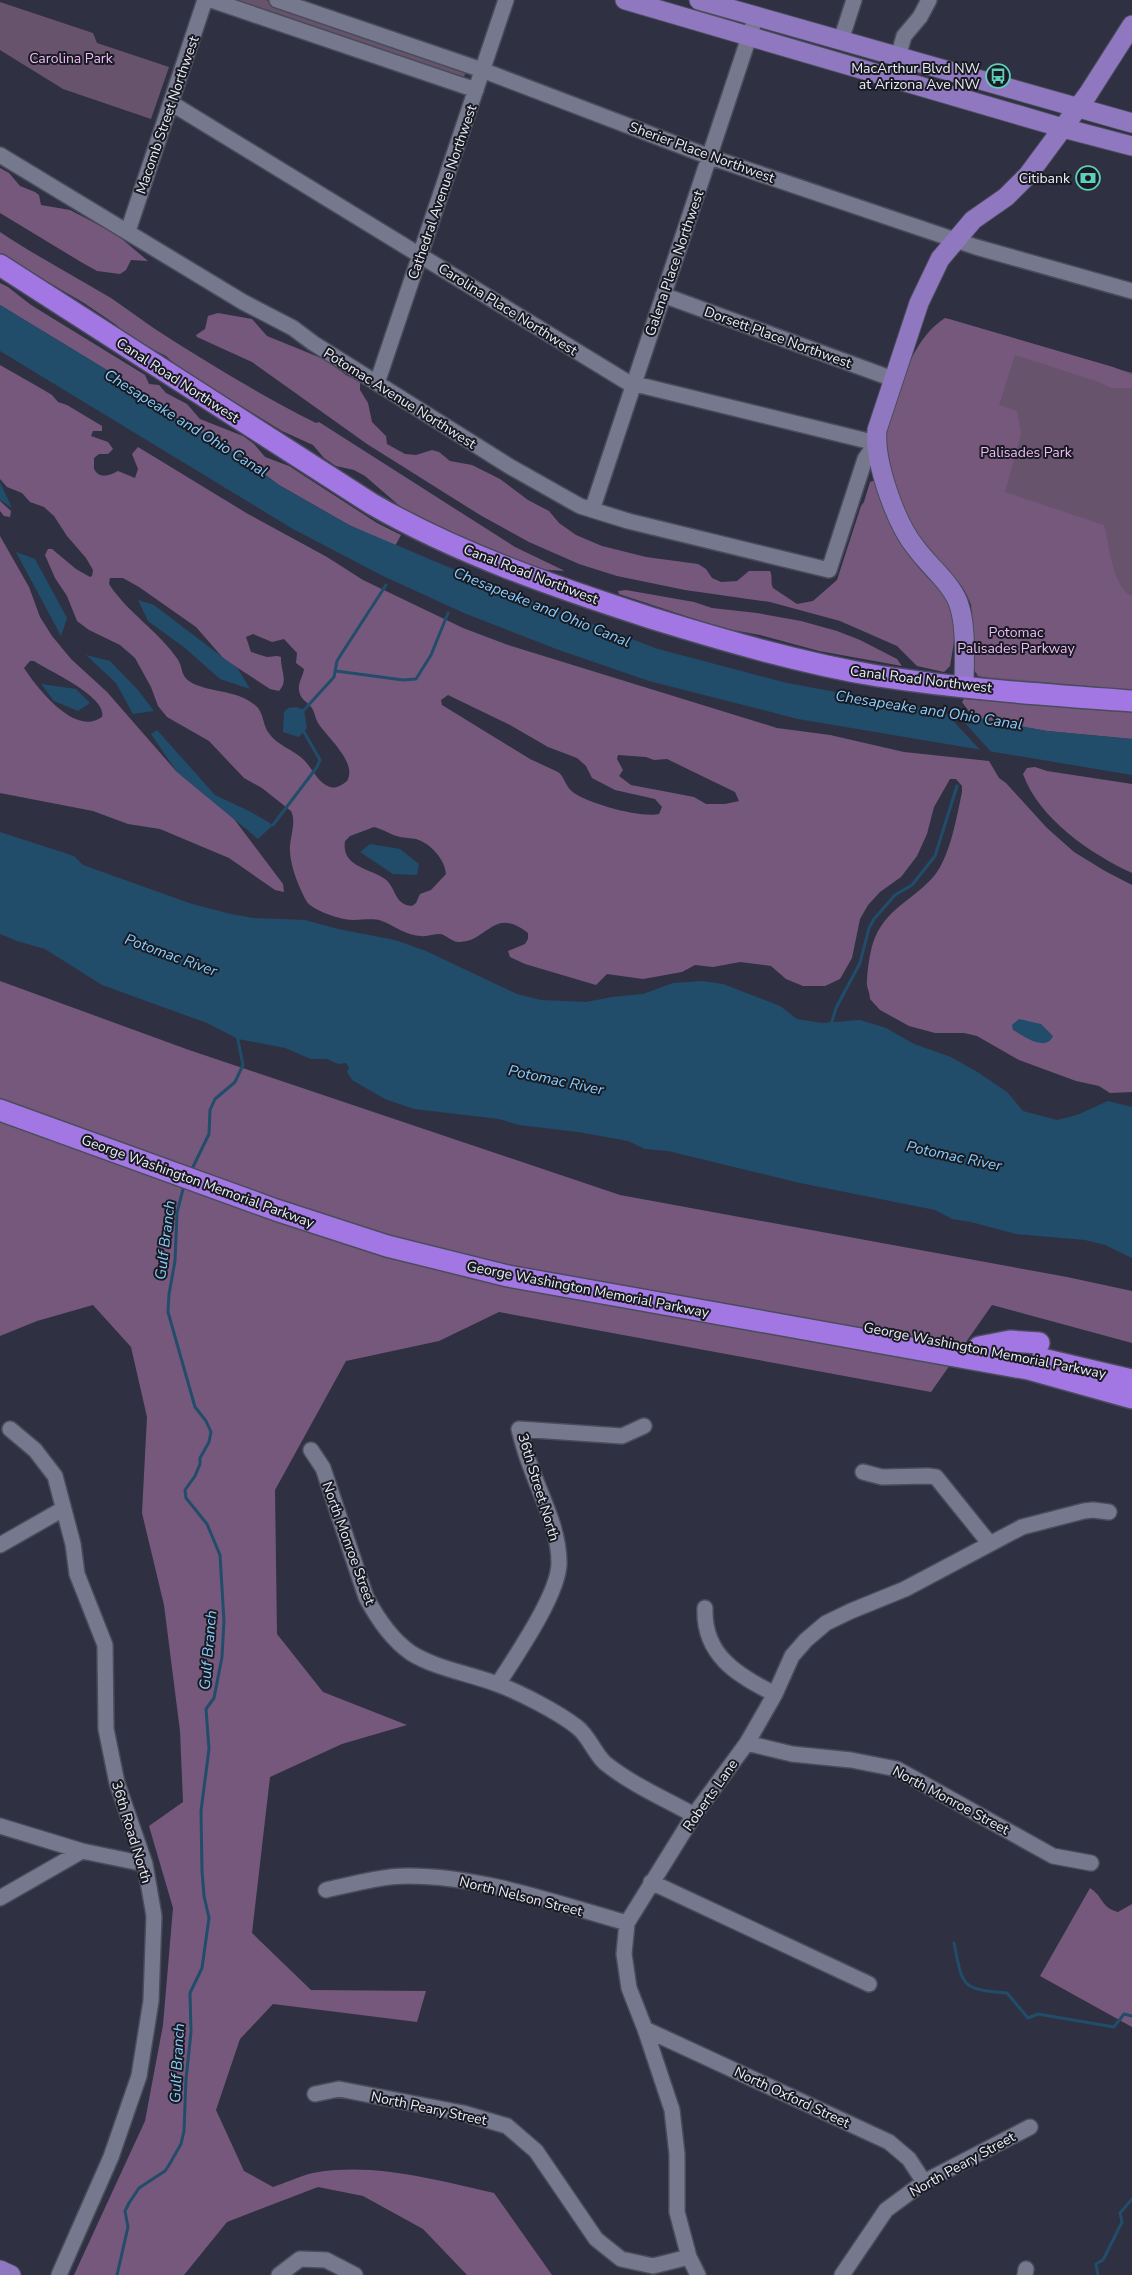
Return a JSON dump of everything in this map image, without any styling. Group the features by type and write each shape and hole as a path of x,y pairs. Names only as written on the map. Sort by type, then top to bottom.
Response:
{"highway":[{"name":"Canal Road Northwest","path":"0,265 355,494 436,537 556,586 753,648 843,670 964,686 1132,701"},
{"name":"George Washington Memorial Parkway","path":"0,1095 100,1139"},
{"name":"George Washington Memorial Parkway","path":"0,1110 100,1139 280,1203 387,1246 508,1276 1028,1369 1132,1398"},
{"name":"George Washington Memorial Parkway","path":"280,1203 538,1270 1030,1356 1131,1370"},
{"path":"979,1347 1010,1341 1039,1343"}],"main road":[{"path":"625,0 1063,128 1132,146"},
{"path":"699,0 1132,123"},
{"path":"964,686 962,620 958,600 946,583 915,548 900,525 881,467 876,443 877,430 926,285 940,260 976,217 1020,185 1114,56 1132,25"},
{"path":"0,2270 11,2275"}],"street":[{"name":"Macomb Street Northwest","path":"128,231 205,0"},
{"path":"211,0 476,90"},
{"name":"Sherier Place Northwest","path":"277,0 482,70 710,157 955,240 1132,291"},
{"name":"Cathedral Avenue Northwest","path":"377,383 506,0"},
{"path":"841,40 854,0"},
{"path":"898,57 904,36 923,13 929,0"},
{"name":"Galena Place Northwest","path":"592,510 756,16"},
{"name":"Carolina Place Northwest","path":"171,103 620,379 876,443"},
{"name":"Potomac Avenue Northwest","path":"0,155 243,302 293,328 533,481 592,510 829,570 865,459 876,443"},
{"name":"Dorsett Place Northwest","path":"663,295 893,379"},
{"name":"36th Street North","path":"498,1684 532,1631 550,1594 560,1564 554,1526 529,1464 518,1429 622,1436 644,1426"},
{"name":"36th Road North","path":"10,1429 35,1450 56,1476 73,1544 77,1574 105,1645 106,1729 117,1783 145,1864 154,1925 151,2001 138,2076 111,2156 59,2275"},
{"name":"North Monroe Street","path":"311,1450 323,1468 366,1597 376,1615 394,1638 409,1652 427,1662 498,1684 538,1704 578,1728 604,1762 628,1778 694,1815"},
{"path":"862,1472 882,1477 936,1477 990,1544"},
{"path":"0,1545 63,1509"},
{"name":"Roberts Lane","path":"698,2275 689,2257 678,2212 678,2154 672,2110 629,1988 624,1954 627,1923 694,1815 747,1744 775,1694 792,1656 806,1640 826,1624 851,1611 905,1589 1022,1527 1084,1511 1109,1512"},
{"path":"704,1608 704,1622 709,1638 723,1661 746,1680 775,1694"},
{"name":"North Monroe Street","path":"747,1744 792,1754 850,1760 897,1769 1053,1856 1091,1863"},
{"path":"0,1826 82,1851 145,1864"},
{"path":"0,1898 82,1851"},
{"name":"North Nelson Street","path":"326,1890 367,1880 407,1876 460,1879 627,1923"},
{"path":"651,1882 869,1984"},
{"name":"North Oxford Street","path":"645,2029 889,2142 909,2159 924,2182"},
{"name":"North Peary Street","path":"315,2094 339,2090 463,2113 506,2126 536,2151 596,2239 621,2258 653,2266 689,2257"},
{"name":"North Peary Street","path":"842,2275 886,2210 924,2182 1030,2127"},
{"path":"279,2275 300,2258 326,2260 354,2275"}],"green space":[{"path":"222,0 266,0 467,68 463,80"},
{"name":"Carolina Park","path":"0,2 93,33 97,43 169,67 151,119 63,89 0,50"},
{"path":"0,168 9,173 20,186 39,195 41,205 70,210 116,234 148,261 131,260 126,270 120,274 97,271 0,213"},
{"path":"0,232 111,298 155,329 234,378 296,413 316,423 319,422 515,547 565,571 536,569 423,520 402,508 365,476 354,470 336,466 324,458 313,445 282,431 178,367 166,356 132,339 115,324 84,303 0,254"},
{"path":"0,283 31,305 145,375 149,384 159,385 166,393 187,404 200,419 243,436 254,444 265,457 289,466 377,523 401,535 395,546 349,525 279,485 240,456 150,402 125,381 0,305"},
{"path":"218,313 252,319 267,336 326,360 346,375 360,382 360,390 368,403 372,422 386,436 387,444 405,454 416,455 432,450 439,452 450,461 472,465 500,479 528,500 549,511 559,523 576,535 602,546 646,557 698,564 706,569 712,578 721,582 737,581 749,571 770,571 773,588 797,604 813,601 837,580 870,482 875,480 886,514 900,543 920,569 942,592 953,612 955,632 950,666 944,672 917,666 897,646 840,621 770,602 685,590 617,576 579,564 529,542 480,515 367,444 252,362 197,337 196,335 205,329 208,316"},
{"name":"Potomac Palisades Parkway","path":"945,318 1113,367 1132,375 1132,388 1112,388 1015,355 999,405 1017,411 1021,434 1005,492 1104,525 1116,576 1120,585 1132,596 1132,690 980,676 975,672 972,654 973,618 970,600 961,585 922,543 911,526 895,482 888,451 888,420 903,378 919,344"},
{"name":"Palisades Park","path":"949,319 1132,373 1132,693 1045,684 1011,683 977,676 973,648 971,605 962,586 915,531 900,500 887,448"},
{"path":"0,365 52,395 58,402 67,405 102,426 102,431 93,431 91,436 108,442 113,449 108,454 99,454 94,458 94,469 99,475 108,475 118,471 135,478 138,469 132,454 138,447 248,514 327,557 363,580 463,628 508,645 777,728 830,735 904,752 989,761 999,778 1006,783 1047,828 1074,852 1132,885 1132,1092 1110,1093 1099,1086 1076,1081 1019,1060 977,1036 964,1033 935,1033 909,1026 880,1010 870,999 867,983 868,967 873,943 878,931 892,913 934,876 940,868 949,847 962,792 962,786 956,779 950,779 934,807 927,834 917,856 901,877 880,892 868,905 860,919 852,958 840,979 825,986 803,986 786,979 771,966 740,962 713,967 695,965 682,972 643,979 607,974 596,985 525,964 510,957 508,951 525,944 528,939 528,933 507,923 492,927 470,940 457,942 440,934 416,936 382,921 373,919 344,919 319,910 307,902 294,871 290,852 293,825 291,811 262,788 244,778 209,741 167,717 158,706 151,687 135,658 120,645 89,630 77,621 67,596 55,578 45,555 48,549 52,549 76,569 90,577 93,570 54,516 44,507 30,502 22,493 7,487 0,479","holes":["110,578 123,578 139,587 196,627 224,659 270,689 279,691 284,679 281,657 267,657 251,652 246,637 253,634 272,642 284,639 297,653 296,663 304,669 299,687 301,696 312,708 318,723 345,758 349,774 347,781 334,787 330,787 322,782 304,760 272,737 266,729 260,711 248,700 233,694 202,687 189,681 184,675 179,661 168,647 124,603 109,584","448,695 510,725 548,747 577,758 586,766 592,778 615,790 655,799 662,807 659,814 651,815 628,812 603,806 581,797 571,791 558,772 530,759 442,705 441,700","618,755 646,757 654,760 667,759 735,792 739,801 725,804 706,804 694,797 631,785 619,776 623,770 617,759","374,827 397,836 416,839 436,852 443,863 446,874 431,890 420,894 416,903 412,906 406,905 398,899 389,882 379,875 358,866 347,856 345,841 350,836"]},
{"path":"0,501 11,511 10,517 4,516 0,511"},
{"path":"0,536 29,587 40,617 52,636 71,659 107,692 176,771 234,819 283,884 284,892 275,890 229,858 160,829 128,824 93,811 0,793","holes":["30,661 34,661 87,693 96,701 101,709 102,717 91,721 80,721 58,708 47,698 24,668"]},
{"path":"626,590 694,602 712,608 757,613 801,621 837,631 860,640 897,659 902,666 819,651 760,635 722,628 619,594 618,591"},
{"path":"964,699 1132,712 1132,739 1047,731 981,720 971,714 962,702"},
{"path":"1035,767 1047,771 1132,784 1132,873 1084,845 1068,833 1041,806 1023,774 1027,768"},
{"path":"0,981 189,1050 620,1195 1067,1277 1132,1291 1132,1343 992,1305 931,1392 499,1312 439,1341 346,1361 275,1490 277,1634 323,1692 407,1725 342,1744 270,1777 252,1933 311,1990 426,1991 417,2022 273,2004 240,2039 216,2110 244,2171 273,2187 313,2173 358,2170 404,2174 494,2193 552,2275 467,2275 423,2229 363,2196 318,2187 227,2222 184,2275 74,2275 145,2121 163,2025 173,1908 149,1826 183,1802 180,1731 164,1605 142,1513 147,1417 131,1347 93,1305 37,1321 0,1336"},
{"path":"1090,1888 1112,1910 1118,1912 1132,1904 1132,2027 1040,1976"}],"water":[{"name":"Chesapeake and Ohio Canal","path":"0,305 125,381 150,402 240,456 279,485 349,525 500,589 658,649 787,683 1047,731 1132,739 1132,775 798,719 649,681 559,650 464,613 383,576 293,529 0,351"},
{"path":"0,482 12,508 0,500"},
{"path":"16,552 35,559 67,618 61,636"},
{"path":"138,600 154,605 238,669 250,689 220,679 185,648 148,621"},
{"path":"86,655 110,661 138,690 154,711 133,714 116,683"},
{"path":"41,684 76,689 90,703 78,711 54,701"},
{"path":"297,707 304,710 307,728 299,737 283,732 284,712 288,708"},
{"path":"157,730 215,795 273,825 258,839 177,772 151,734"},
{"name":"Potomac River","path":"0,832 74,856 83,865 192,904 253,918 305,920 338,929 395,940 426,951 517,994 541,1000 586,1002 643,994 673,983 703,981 723,984 780,1006 797,1019 822,1023 860,1020 886,1028 914,1044 951,1057 979,1073 1007,1092 1023,1111 1057,1120 1077,1115 1108,1101 1132,1107 1132,1258 1105,1245 1085,1240 1016,1234 952,1219 935,1210 800,1183 668,1151 645,1149 628,1141 578,1132 519,1125 499,1119 414,1109 385,1099 352,1080 347,1072 349,1067 346,1063 338,1064 327,1059 311,1059 285,1048 238,1039 207,1023 102,985 45,949 0,934"},
{"path":"370,844 400,849 419,864 417,875 393,874 360,852"},
{"path":"1019,1019 1041,1024 1053,1036 1050,1041 1040,1043 1028,1039 1013,1030 1012,1025"}],"pier":[{"path":"943,710 955,712 994,755 982,752"}],"waterway":[{"path":"304,710 334,677 337,661 386,585"},
{"path":"336,671 403,680 416,679 431,655 448,613"},
{"path":"273,825 317,767 320,760 304,732"},
{"path":"831,1025 836,1008 860,963 869,928 874,919 895,895 912,885 935,856 957,786"},
{"name":"Gulf Branch","path":"191,1171 209,1134 210,1110 215,1099 235,1082 243,1065 237,1035"},
{"name":"Gulf Branch","path":"117,2275 128,2227 125,2211 139,2188 165,2171 181,2144 184,2131 186,2079 191,2032 190,1993 202,1968 209,1918 204,1896 202,1871 201,1811 209,1749 206,1709 214,1698 222,1657 224,1621 220,1555 207,1524 186,1498 185,1490 195,1476 200,1464 200,1458 209,1442 211,1432 206,1421 195,1407 168,1312 175,1261 177,1213 184,1185"},
{"path":"954,1943 960,1969 967,1983 981,1990 1007,1993 1028,2018 1038,2014 1114,2027 1124,2014 1132,2016"},
{"path":"1098,2275 1096,2264 1103,2260 1122,2222 1120,2213 1132,2199"}],"place":[{"name":"MacArthur Blvd NW at Arizona Ave NW","path":"998,76"},
{"name":"Citibank","path":"1088,178"}]}
